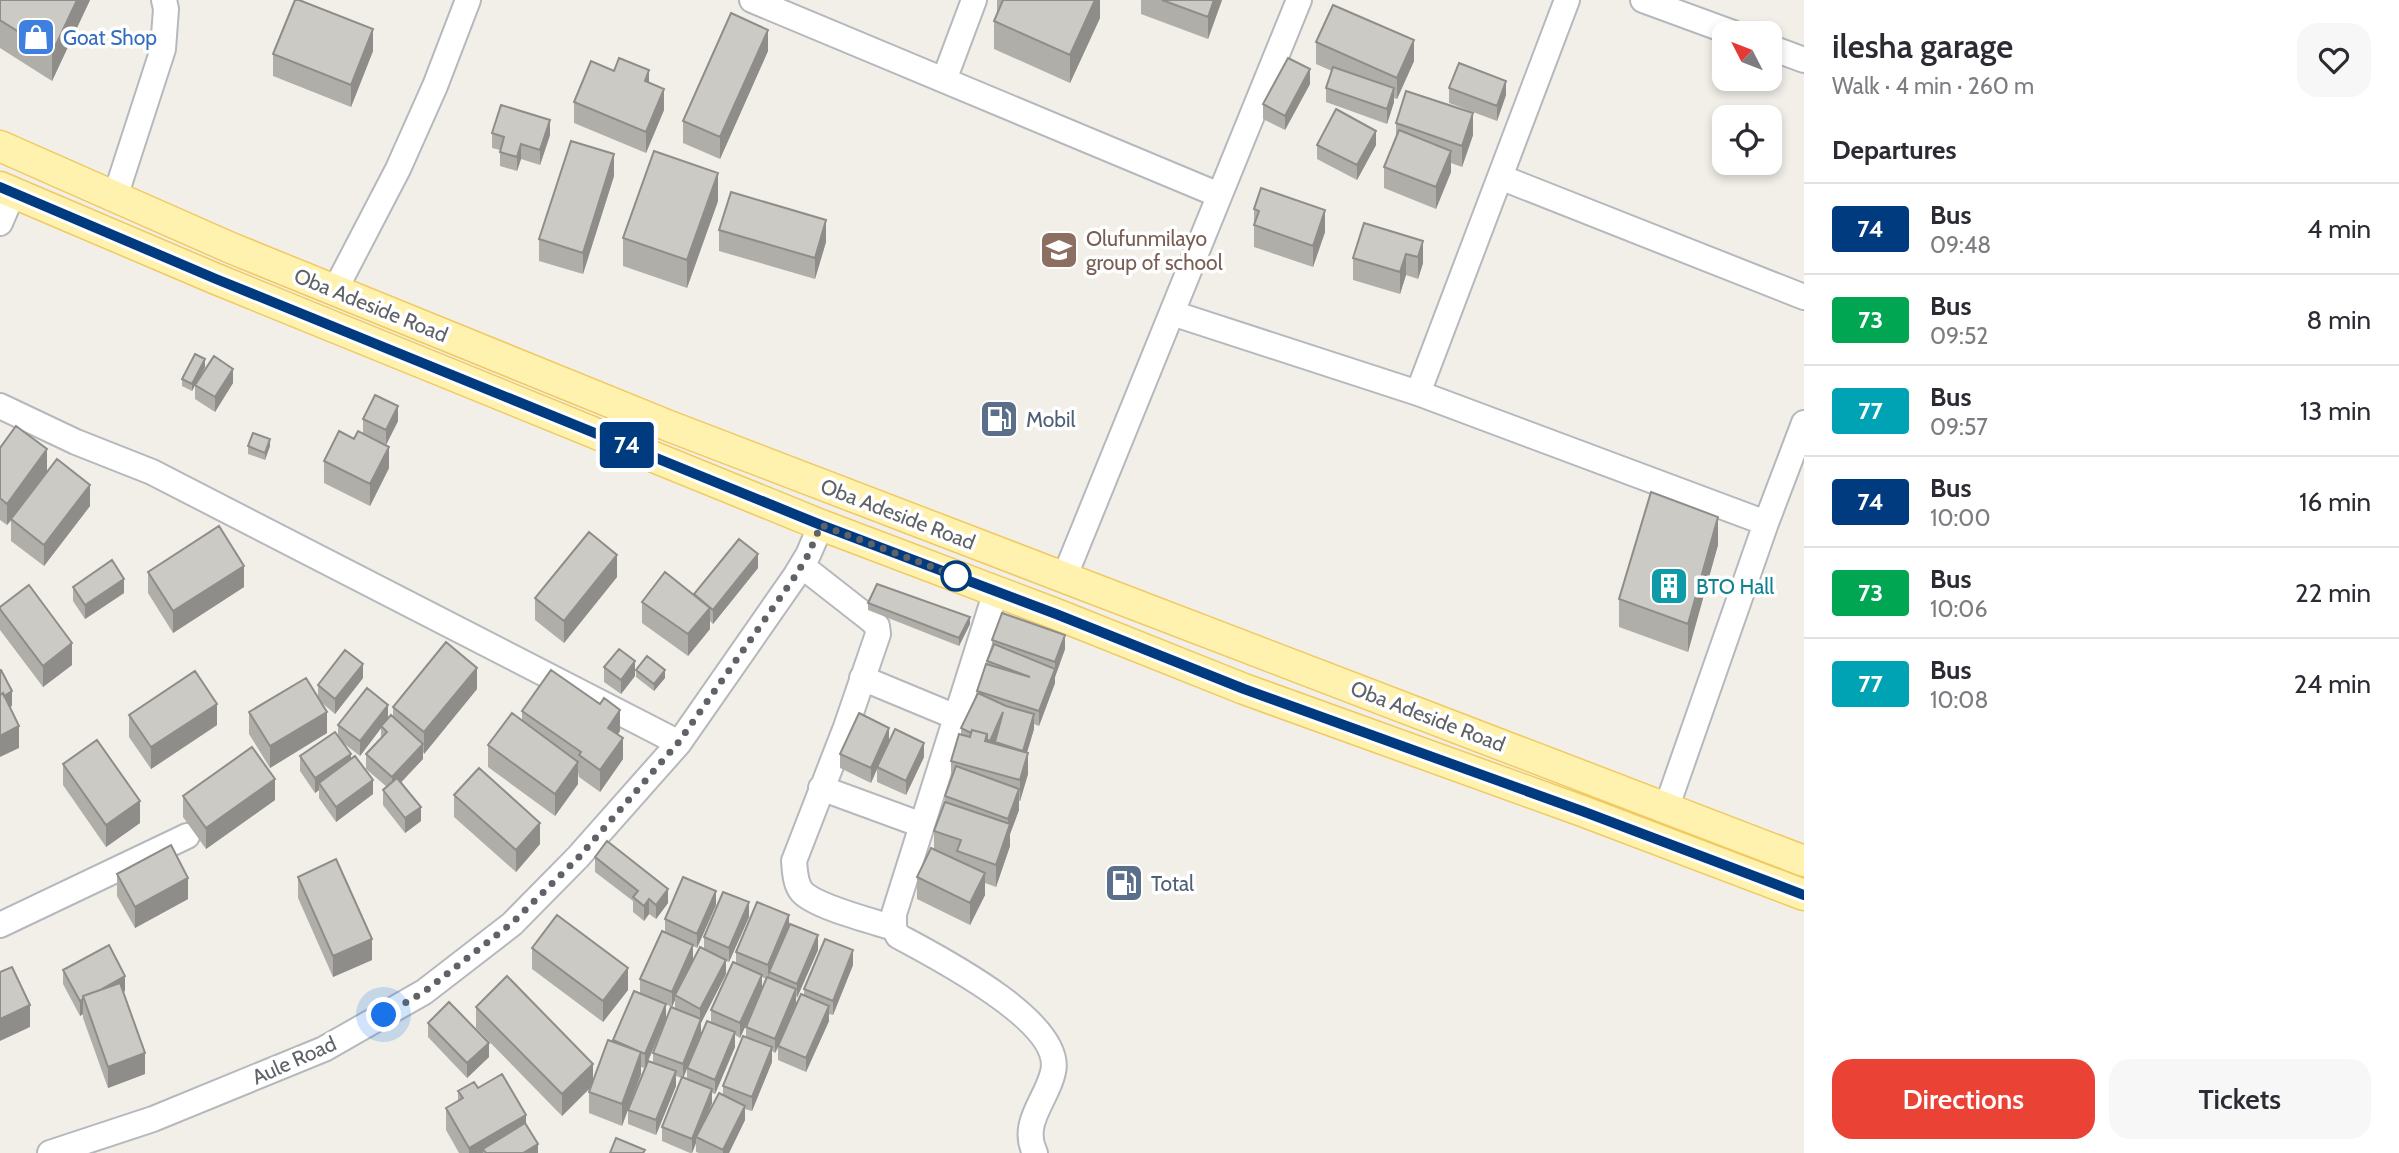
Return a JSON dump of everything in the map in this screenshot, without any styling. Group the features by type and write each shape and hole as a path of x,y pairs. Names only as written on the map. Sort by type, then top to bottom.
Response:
{"main road":[{"name":"Oba Adeside Road","path":"0,146 231,248 669,426 1804,861"},
{"path":"7,190 216,279 821,525 1244,689 1582,811 1804,895"},
{"path":"1582,811 1594,779"}],"street":[{"path":"115,197 163,49 166,9 164,0"},
{"path":"335,290 398,169 435,86 468,0"},
{"path":"752,0 1219,195"},
{"path":"944,80 974,0"},
{"path":"1065,578 1299,0"},
{"path":"1418,393 1567,0"},
{"path":"1643,0 1712,25"},
{"path":"1782,52 1804,60"},
{"path":"1500,177 1804,297"},
{"path":"0,223 7,190"},
{"path":"1172,313 1418,393 1766,523"},
{"path":"0,406 76,442 152,472 678,743"},
{"path":"1666,810 1766,523 1804,423"},
{"name":"Aule Road","path":"50,1153 153,1119 324,1049 424,992 512,923 578,858 678,743 802,566 821,525"},
{"path":"802,566 877,626 878,634 794,861 795,876 801,891 815,902 894,928"},
{"path":"996,591 894,914 894,928 898,936 970,975 1025,1018 1048,1043 1054,1058 1053,1073 1034,1114 1031,1131 1035,1153"},
{"path":"862,678 956,717"},
{"path":"821,788 922,825"},
{"path":"0,925 187,836"}],"building":[{"path":"0,0 77,0 52,53 0,20"},
{"path":"295,0 373,29 351,85 273,54"},
{"path":"1003,0 1095,0 1070,55 994,21"},
{"path":"1162,0 1214,0 1208,17"},
{"path":"1333,5 1414,40 1397,78 1316,42"},
{"path":"731,13 768,30 720,137 683,121"},
{"path":"619,58 649,70 645,81 664,89 646,132 574,102 591,61 614,71"},
{"path":"1288,58 1310,69 1285,116 1263,104"},
{"path":"1459,63 1506,81 1497,106 1449,88"},
{"path":"1333,67 1394,88 1387,109 1326,88"},
{"path":"1406,91 1473,113 1462,146 1396,123"},
{"path":"501,105 550,120 540,150 521,144 517,157 500,152 504,137 492,133"},
{"path":"1336,109 1376,131 1357,165 1317,145"},
{"path":"1399,130 1451,151 1436,187 1384,167"},
{"path":"571,141 614,154 583,253 539,239"},
{"path":"654,151 718,173 687,260 623,238"},
{"path":"1261,188 1325,210 1313,246 1254,225 1259,211 1254,209"},
{"path":"731,192 826,220 815,258 719,230"},
{"path":"1364,223 1423,241 1418,257 1406,254 1400,272 1353,258"},
{"path":"195,354 205,359 192,384 182,379"},
{"path":"214,356 233,369 215,397 195,385"},
{"path":"375,395 398,406 386,430 363,419"},
{"path":"16,426 47,449 7,504 0,498 0,448"},
{"path":"339,431 354,439 358,431 389,447 370,484 324,461"},
{"path":"253,433 270,439 265,453 248,446"},
{"path":"57,459 90,485 44,545 11,519"},
{"name":"BTO Hall","path":"1651,492 1718,517 1688,624 1619,599"},
{"path":"219,526 244,566 173,611 148,572"},
{"path":"589,532 617,555 564,621 535,598"},
{"path":"739,539 758,554 713,610 694,594"},
{"path":"112,560 124,579 85,605 73,587"},
{"path":"665,572 710,608 688,634 642,602"},
{"path":"877,584 970,617 959,638 868,603"},
{"path":"29,585 72,643 43,666 0,609"},
{"path":"1002,613 1065,635 1055,662 992,640"},
{"path":"446,642 477,668 424,732 393,707"},
{"path":"994,644 1055,669 1039,711 977,691 986,664 1030,677 987,661"},
{"path":"619,649 635,661 621,680 604,667"},
{"path":"345,650 363,664 335,699 318,685"},
{"path":"647,656 665,670 654,684 636,670"},
{"path":"0,670 12,691 4,696 3,693 0,695"},
{"path":"551,670 600,704 604,698 620,710 608,728 623,738 600,770 579,755 581,752 522,711"},
{"path":"195,671 217,704 151,747 129,715"},
{"path":"306,678 327,712 270,746 249,712"},
{"path":"367,688 388,705 360,741 338,725"},
{"path":"3,693 19,726 0,736 0,695"},
{"path":"978,693 1006,706 1034,714 1023,751 995,742 1003,712 990,741 987,740 987,734 972,730 971,733 961,728"},
{"path":"512,713 578,762 555,794 488,745"},
{"path":"859,713 889,728 871,768 840,754"},
{"path":"391,715 423,744 392,777 366,754 387,732 381,726"},
{"path":"895,729 924,743 906,781 877,767"},
{"path":"972,730 987,734 985,741 1028,753 1020,780 951,761 959,734 970,737"},
{"path":"335,732 351,754 315,778 300,756"},
{"path":"97,740 140,801 106,825 63,764"},
{"path":"252,747 275,779 206,828 183,796"},
{"path":"355,756 373,780 336,807 319,783"},
{"path":"956,766 1019,789 1008,819 945,796"},
{"path":"479,768 540,823 516,850 454,795"},
{"path":"397,778 421,807 405,818 383,790"},
{"path":"945,802 1010,824 996,865 957,851 961,840 934,831"},
{"path":"607,841 668,889 656,905 649,899 644,906 633,897 638,891 595,857"},
{"path":"171,845 188,878 135,907 117,874"},
{"path":"931,848 985,873 970,903 917,877"},
{"path":"336,859 372,939 333,956 298,877"},
{"path":"683,877 716,891 697,934 665,919"},
{"path":"723,892 749,902 729,948 704,937"},
{"path":"757,902 789,915 768,965 736,952"},
{"path":"557,915 628,968 603,1001 532,948"},
{"path":"790,924 818,935 797,984 769,972"},
{"path":"662,931 693,945 672,992 640,979"},
{"path":"825,939 853,950 833,1001 804,989"},
{"path":"109,945 125,976 83,996 80,1001 63,970"},
{"path":"700,947 726,960 700,1009 675,995"},
{"path":"733,962 762,975 740,1023 711,1010"},
{"path":"12,967 30,1005 0,1019 0,972"},
{"path":"507,976 593,1064 562,1094 476,1007"},
{"path":"767,977 796,989 775,1039 746,1027"},
{"path":"120,983 145,1053 108,1067 83,996"},
{"path":"634,991 666,1004 645,1054 613,1040"},
{"path":"801,994 829,1006 806,1058 778,1046"},
{"path":"449,1002 489,1043 467,1063 428,1023"},
{"path":"671,1007 701,1019 683,1064 653,1053"},
{"path":"707,1021 735,1032 715,1080 687,1068"},
{"path":"743,1036 772,1047 752,1097 723,1086"},
{"path":"608,1040 641,1052 622,1104 589,1092"},
{"path":"648,1061 676,1071 656,1120 628,1110"},
{"path":"502,1074 526,1115 469,1148 446,1108 463,1098 458,1091 474,1082 478,1088"},
{"path":"682,1077 712,1089 692,1139 662,1127"},
{"path":"719,1093 745,1106 723,1150 696,1137"},
{"path":"525,1123 538,1144 523,1153 486,1153 483,1149"},
{"path":"616,1138 645,1150 643,1153 610,1153"}],"bus line":[{"name":"74","path":"0,187 216,279 821,525 1244,689 1582,811 1804,895"}],"place":[{"name":"Goat Shop","path":"36,37"},
{"name":"Olufunmilayo group of school","path":"1059,250"},
{"name":"Mobil","path":"999,419"},
{"name":"BTO Hall","path":"1669,586"},
{"name":"Total","path":"1124,883"}],"route":[{"path":"384,1015 424,992 512,923 578,858 678,743 796,575 821,525 956,576"}]}
